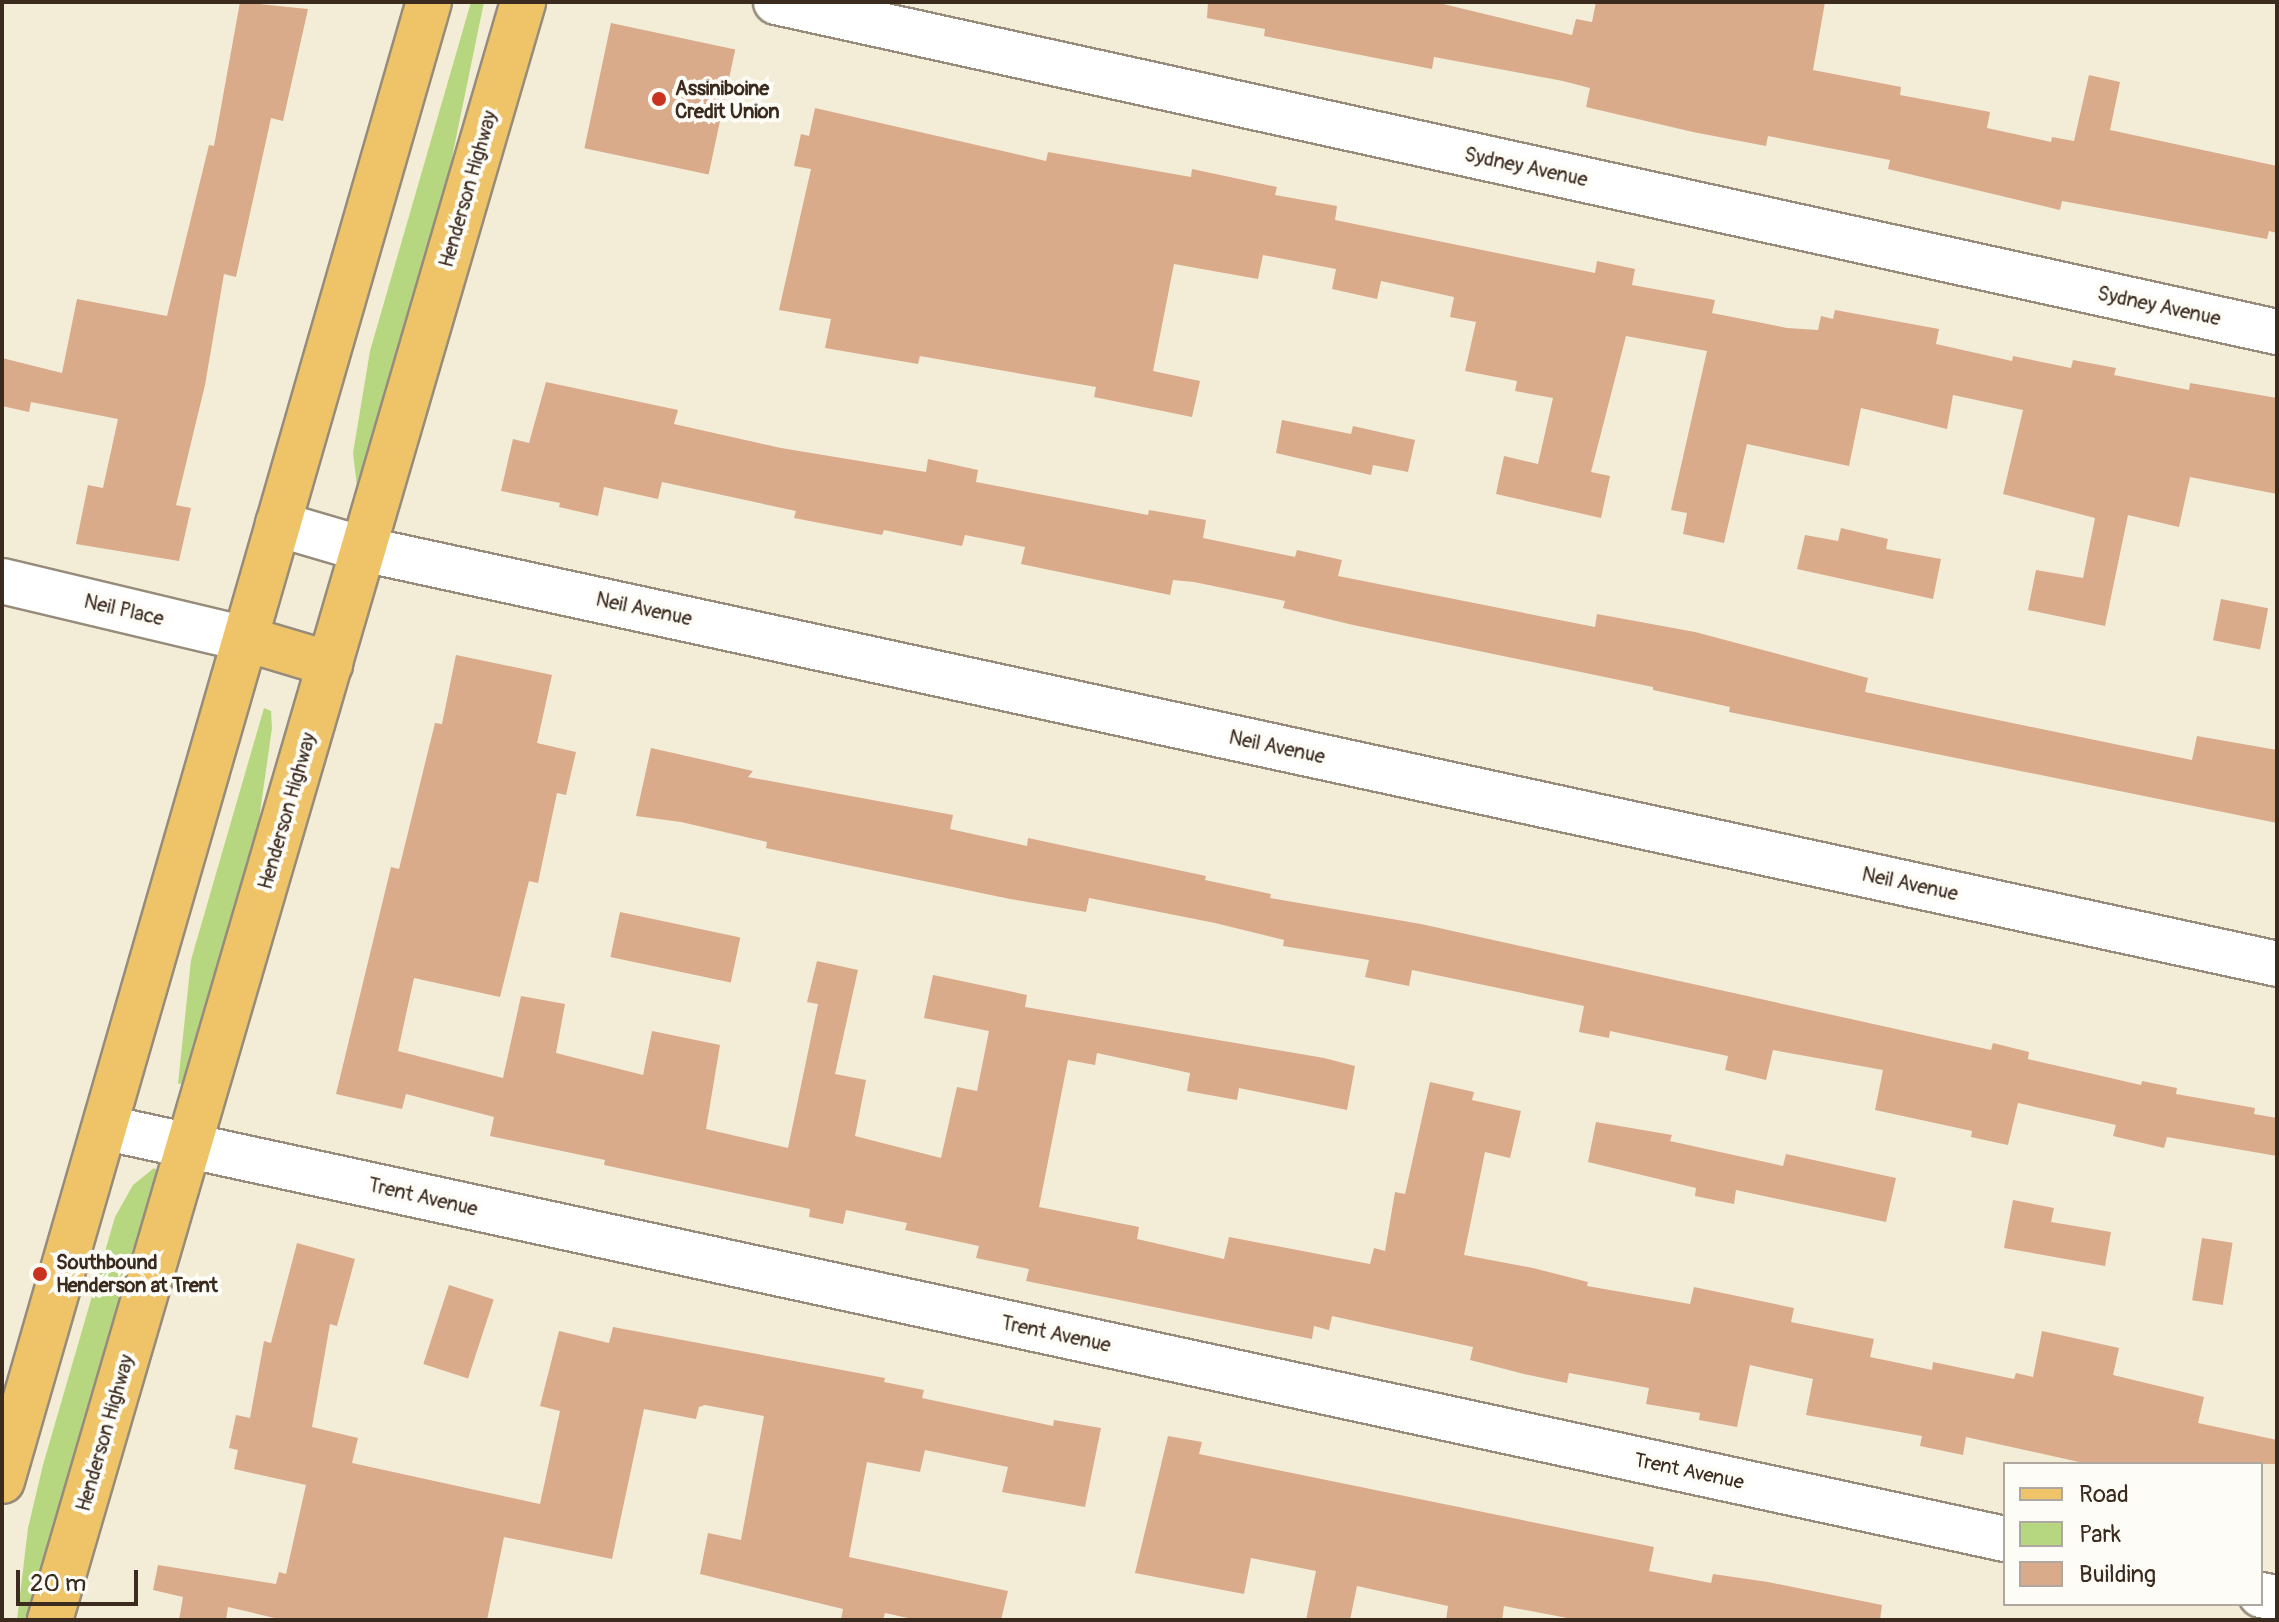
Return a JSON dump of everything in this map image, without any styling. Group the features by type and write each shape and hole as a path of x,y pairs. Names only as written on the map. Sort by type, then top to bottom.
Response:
{"main road":[{"path":"2,1481 107,1128 429,2"},
{"name":"Henderson Highway","path":"50,1620 523,2"},
{"path":"246,639 330,664"}],"street":[{"name":"Sydney Avenue","path":"776,2 2277,332"},
{"name":"Neil Avenue","path":"278,524 363,549 2277,964"},
{"name":"Neil Place","path":"2,581 246,639"},
{"name":"Trent Avenue","path":"107,1128 2003,1539"}],"green space":[{"path":"471,2 484,2 448,177 380,423 357,487 353,453 370,351"},
{"path":"264,708 271,711 272,728 254,855 184,1083 178,1084 191,960"},
{"path":"154,1168 159,1172 33,1607 28,1620 17,1620 28,1528 43,1465 115,1217 133,1185"}],"building":[{"path":"240,2 308,9 283,121 271,118 236,277 224,274 205,385 176,505 191,508 179,561 76,544 88,485 103,488 118,419 31,402 29,412 2,406 2,358 62,373 77,299 167,316 209,145 214,146"},
{"path":"1208,2 1435,2 1572,35 1576,19 1592,22 1596,2 1825,2 1813,70 1901,87 1900,95 1990,112 1987,128 2051,142 2052,137 2074,141 2089,75 2120,82 2110,130 2277,166 2277,233 2269,231 2267,239 2062,201 2060,210 1888,169 1890,160 1768,136 1766,146 1693,132 1586,107 1590,88 1563,81 1434,57 1432,69 1264,36 1265,29 1207,18"},
{"name":"Assiniboine Credit Union","path":"611,23 735,49 709,175 584,148"},
{"path":"815,108 1046,161 1048,152 1191,177 1192,169 1277,187 1275,195 1337,206 1335,220 1595,273 1597,261 1635,269 1632,285 1715,300 1712,313 1787,328 1818,330 1821,316 1833,319 1835,310 1939,329 1936,344 2012,361 2013,356 2071,368 2073,360 2116,368 2114,375 2189,390 2190,383 2277,398 2277,494 2190,477 2179,527 2128,515 2105,626 2028,610 2036,570 2083,578 2095,518 2003,494 2023,410 1953,395 1947,429 1861,408 1849,466 1747,444 1724,543 1683,534 1687,513 1671,510 1707,351 1626,336 1591,472 1610,476 1601,518 1496,494 1504,456 1538,464 1553,398 1515,391 1517,381 1465,371 1476,322 1450,317 1454,297 1381,281 1377,299 1332,289 1336,269 1263,255 1258,279 1174,264 1153,371 1200,381 1192,417 1094,397 1096,387 920,356 918,364 825,348 831,319 779,310 811,169 794,166 801,134 809,136"},
{"path":"546,382 678,410 674,424 781,448 926,472 928,459 978,470 976,482 1148,515 1149,510 1206,520 1203,538 1295,557 1297,550 1342,560 1338,576 1595,627 1597,614 1695,632 1868,678 1865,692 2192,760 2197,736 2277,750 2277,823 1729,712 1730,707 1653,690 1653,687 1353,625 1283,608 1285,601 1194,582 1173,580 1170,595 1021,564 1025,547 965,535 962,546 884,530 882,535 794,518 796,511 662,482 658,499 604,487 598,516 559,507 560,503 501,491 513,439 529,443"},
{"path":"1282,420 1351,434 1353,426 1415,440 1408,472 1373,465 1371,475 1276,453"},
{"path":"1841,528 1888,539 1886,549 1941,559 1933,599 1797,569 1805,535 1838,541"},
{"path":"2221,599 2268,608 2260,649 2213,640"},
{"path":"456,655 552,675 537,743 576,752 566,795 557,793 538,883 529,881 500,997 414,978 398,1051 503,1078 521,996 565,1004 556,1053 643,1075 652,1031 720,1045 706,1129 788,1148 818,1004 807,1002 817,961 858,970 835,1074 866,1080 855,1136 941,1158 957,1087 977,1091 989,1031 924,1018 933,975 1027,995 1025,1007 1324,1058 1355,1066 1347,1110 1239,1088 1237,1100 1187,1091 1190,1073 1097,1053 1095,1065 1068,1060 1039,1207 1139,1227 1137,1239 1224,1259 1229,1237 1370,1264 1374,1248 1385,1251 1395,1192 1405,1194 1430,1082 1474,1092 1472,1100 1521,1111 1510,1158 1485,1152 1464,1255 1533,1268 1588,1282 1587,1286 1690,1304 1694,1287 1794,1308 1791,1322 1874,1339 1870,1357 1932,1370 1933,1362 2014,1379 2016,1373 2033,1377 2042,1331 2119,1348 2113,1375 2204,1397 2198,1423 2277,1440 2277,1464 2079,1462 1966,1437 1963,1455 1920,1446 1922,1436 1806,1415 1813,1379 1750,1365 1737,1427 1699,1420 1700,1413 1646,1404 1649,1388 1569,1373 1567,1383 1524,1374 1470,1360 1473,1347 1332,1316 1329,1330 1314,1326 1312,1339 1026,1281 1029,1269 976,1258 979,1246 905,1230 907,1223 846,1210 843,1224 809,1217 810,1209 604,1165 605,1160 490,1136 494,1117 406,1094 402,1109 336,1094 391,867 399,869 435,723 442,724"},
{"path":"651,748 753,771 748,777 953,815 950,829 1027,846 1028,838 1206,876 1205,880 1271,894 1270,898 1421,924 1991,1050 1993,1043 2029,1052 2028,1059 2141,1085 2142,1081 2177,1088 2176,1094 2255,1108 2254,1114 2277,1118 2277,1156 2167,1137 2164,1148 2113,1136 2116,1125 2018,1103 2008,1145 1971,1137 1972,1131 1875,1110 1883,1070 1773,1050 1766,1080 1725,1070 1728,1056 1610,1031 1609,1038 1579,1032 1584,1006 1412,970 1409,986 1365,977 1369,960 1283,946 1284,940 1215,923 1089,898 1086,912 1010,899 766,848 767,842 681,822 636,816"},
{"path":"620,912 740,938 731,983 610,957"},
{"path":"1596,1122 1672,1135 1670,1141 1783,1166 1786,1154 1896,1178 1886,1222 1736,1190 1734,1204 1695,1196 1696,1188 1588,1162"},
{"path":"2013,1200 2054,1208 2051,1222 2111,1232 2105,1266 2004,1248"},
{"path":"2202,1238 2233,1243 2223,1305 2192,1300"},
{"path":"297,1243 355,1259 337,1326 330,1324 312,1427 358,1438 352,1463 540,1504 560,1411 540,1406 559,1331 609,1343 613,1327 885,1378 884,1382 924,1390 922,1398 1053,1426 1054,1420 1101,1428 1085,1507 1002,1492 1008,1467 925,1450 920,1472 867,1462 849,1557 1008,1591 1001,1620 917,1620 885,1613 883,1620 841,1620 843,1609 700,1574 708,1533 741,1540 764,1416 705,1405 699,1407 696,1419 644,1409 612,1559 504,1537 487,1620 283,1620 228,1607 226,1620 179,1620 183,1597 153,1590 158,1565 276,1584 279,1572 286,1574 306,1485 234,1469 238,1450 229,1448 236,1415 250,1418 264,1341 271,1343"},
{"path":"449,1285 494,1300 468,1378 423,1364"},
{"path":"1168,1436 1202,1442 1199,1454 1654,1547 1649,1571 1711,1583 1713,1574 1768,1582 1882,1605 1880,1620 1578,1620 1504,1606 1502,1620 1446,1620 1448,1606 1357,1586 1350,1620 1306,1620 1316,1571 1251,1558 1244,1594 1135,1573"}],"place":[{"name":"Assiniboine Credit Union","path":"659,99"},
{"name":"Southbound Henderson at Trent","path":"40,1274"}]}
